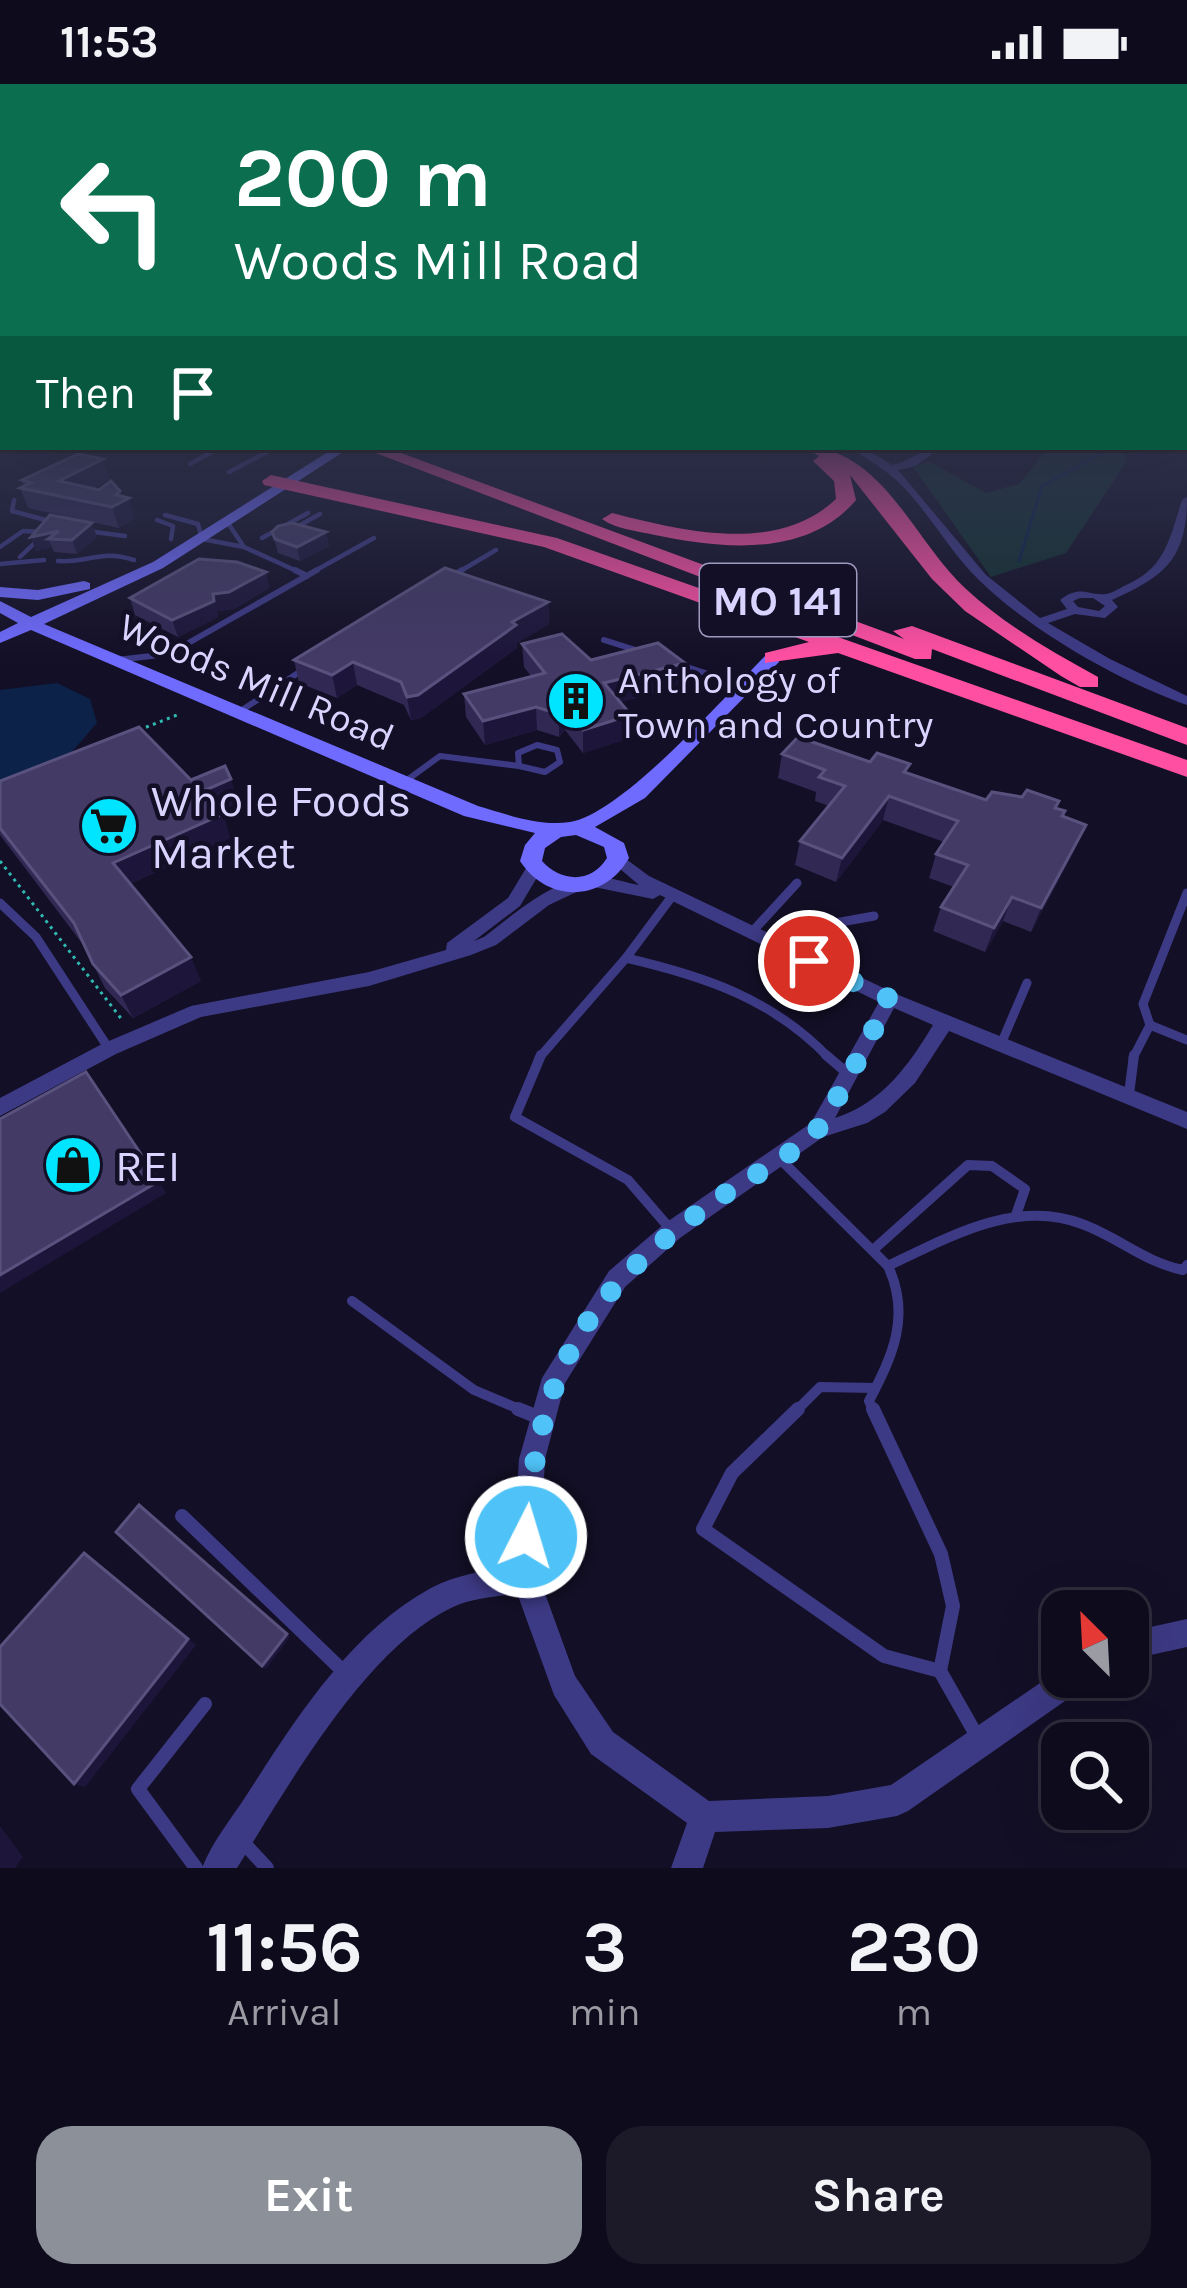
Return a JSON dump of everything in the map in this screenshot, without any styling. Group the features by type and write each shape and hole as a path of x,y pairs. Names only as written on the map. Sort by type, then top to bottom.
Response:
{"highway":[{"path":"299,492 320,503"},
{"path":"462,492 619,566"},
{"name":"MO 141","path":"487,492 1187,755"},
{"name":"MO 141","path":"526,492 1187,734"},
{"path":"553,502 680,534 754,538 799,530 830,517 845,492"},
{"path":"878,492 926,560 986,617 1065,669 1187,734"},
{"path":"257,506 320,503 520,533 1187,769"},
{"path":"758,620 778,639 773,658"},
{"path":"773,658 800,650 842,649"}],"street":[{"path":"0,638 76,606 265,492"},
{"path":"5,614 84,586 172,538 228,523 271,492"},
{"path":"919,492 985,580 1039,622 1187,701"},
{"path":"1039,622 1073,610 1107,614 1112,607 1105,599 1141,584 1167,562 1187,500"},
{"path":"0,592 38,595 84,586"},
{"path":"76,606 70,624 80,644"},
{"name":"Woods Mill Road","path":"5,614 471,811 526,826 572,828"},
{"path":"0,1108 109,1049 198,1011 369,979 490,941 543,902 610,872 619,831 638,794 773,658"},
{"path":"434,959 514,902 538,840 638,794"},
{"name":"Woods Mill Road","path":"471,811 532,861"},
{"path":"572,828 598,832 643,880 692,906 944,1023 1130,1094 1187,1121"},
{"path":"532,861 559,884 588,883 692,906"},
{"path":"890,999 818,1129 672,1231 617,1279 587,1322 554,1378 532,1459 525,1577 564,1684 602,1743 705,1816 828,1812 897,1799 1046,1698"},
{"path":"818,1129 842,1127 896,1093 916,1072 944,1023"},
{"path":"218,1868 310,1730 412,1615 449,1594 525,1577"},
{"path":"1149,1641 1187,1633"},
{"path":"687,1868 705,1816"}],"lane":[{"path":"14,500 11,509 17,513 125,536"},
{"path":"284,534 320,503"},
{"path":"262,538 308,513"},
{"path":"172,538 173,526 161,518 248,549 307,577"},
{"path":"228,523 248,549"},
{"path":"0,547 23,531 46,532 21,558"},
{"path":"248,549 275,538"},
{"path":"116,660 169,654 374,538"},
{"path":"0,547 12,545 21,558"},
{"path":"443,581 496,550"},
{"path":"58,561 76,562 106,551 134,560"},
{"path":"0,564 21,558 44,560"},
{"path":"604,640 644,653"},
{"path":"169,654 164,673 171,683"},
{"path":"664,660 744,686"},
{"path":"239,712 314,662"},
{"path":"403,783 440,756 545,772 561,758 551,747 536,745 518,753 519,766"},
{"path":"760,937 797,883"},
{"path":"1130,1094 1131,1061 1150,1025 1143,1004 1187,893"},
{"path":"670,898 626,958 530,1070 520,1085 514,1117 628,1180 672,1231"},
{"path":"0,903 12,920 36,937 109,1049"},
{"path":"760,937 874,916"},
{"path":"626,958 680,970 763,1005 795,1023 847,1073"},
{"path":"1001,1045 1028,983"},
{"path":"1150,1025 1187,1040"},
{"path":"778,1157 888,1266 904,1310 868,1401 941,1554 953,1606 940,1671 981,1743"},
{"path":"873,1250 968,1165 982,1161 998,1166 1025,1190 1015,1216"},
{"path":"888,1266 1015,1216 1079,1222 1144,1263 1184,1270 1187,1265"},
{"path":"352,1301 474,1390 543,1419"},
{"path":"875,1388 820,1387 732,1472 703,1529 884,1656 940,1671"},
{"path":"182,1516 352,1680"},
{"path":"196,1868 138,1789 205,1704"},
{"path":"238,1837 267,1868"}],"path":[{"path":"133,732 177,715"},
{"path":"0,861 28,905 51,919 124,1022"}],"green space":[{"path":"931,492 1106,492 1066,553 991,577"}],"water":[{"path":"57,683 90,699 97,723 70,754 0,790 0,690"}],"building":[{"path":"41,492 119,492 116,495 129,498 112,507"},
{"path":"50,515 92,523 72,540 48,539 59,531 31,537"},
{"path":"292,523 326,532 297,547 275,539 272,532 278,526"},
{"path":"199,559 237,562 266,572 229,592 213,594 214,601 172,620 130,598"},
{"path":"445,568 548,602 512,622 516,625 418,695 407,697 401,682 353,662 332,675 294,660"},
{"path":"562,634 591,660 658,643 685,663 604,683 631,715 583,730 564,707 559,714 536,707 483,721 464,694 545,673 522,644"},
{"path":"139,727 191,780 225,766 231,779 201,792 223,814 113,863 191,957 121,995 93,964 74,923 0,828 0,781"},
{"path":"798,737 870,762 877,753 910,764 904,772 986,800 992,792 1022,797 1027,790 1059,801 1055,808 1065,811 1062,816 1086,825 1041,908 1012,897 994,928 941,907 968,865 936,854 958,821 889,796 842,858 800,841 845,786 819,777 825,770 782,754"},
{"name":"REI","path":"86,1072 159,1181 0,1275 0,1119"},
{"path":"139,1505 287,1634 262,1666 116,1532"},
{"path":"84,1553 188,1639 74,1784 0,1704 0,1647"}],"waterway":[{"path":"1019,561 1040,492"}],"place":[{"name":"Anthology of Town and Country","path":"576,701"},
{"name":"Whole Foods Market","path":"109,826"},
{"name":"REI","path":"73,1165"}],"route":[{"path":"526,1537 532,1459 554,1378 587,1322 617,1279 659,1240 818,1129 890,999 809,961"}]}
